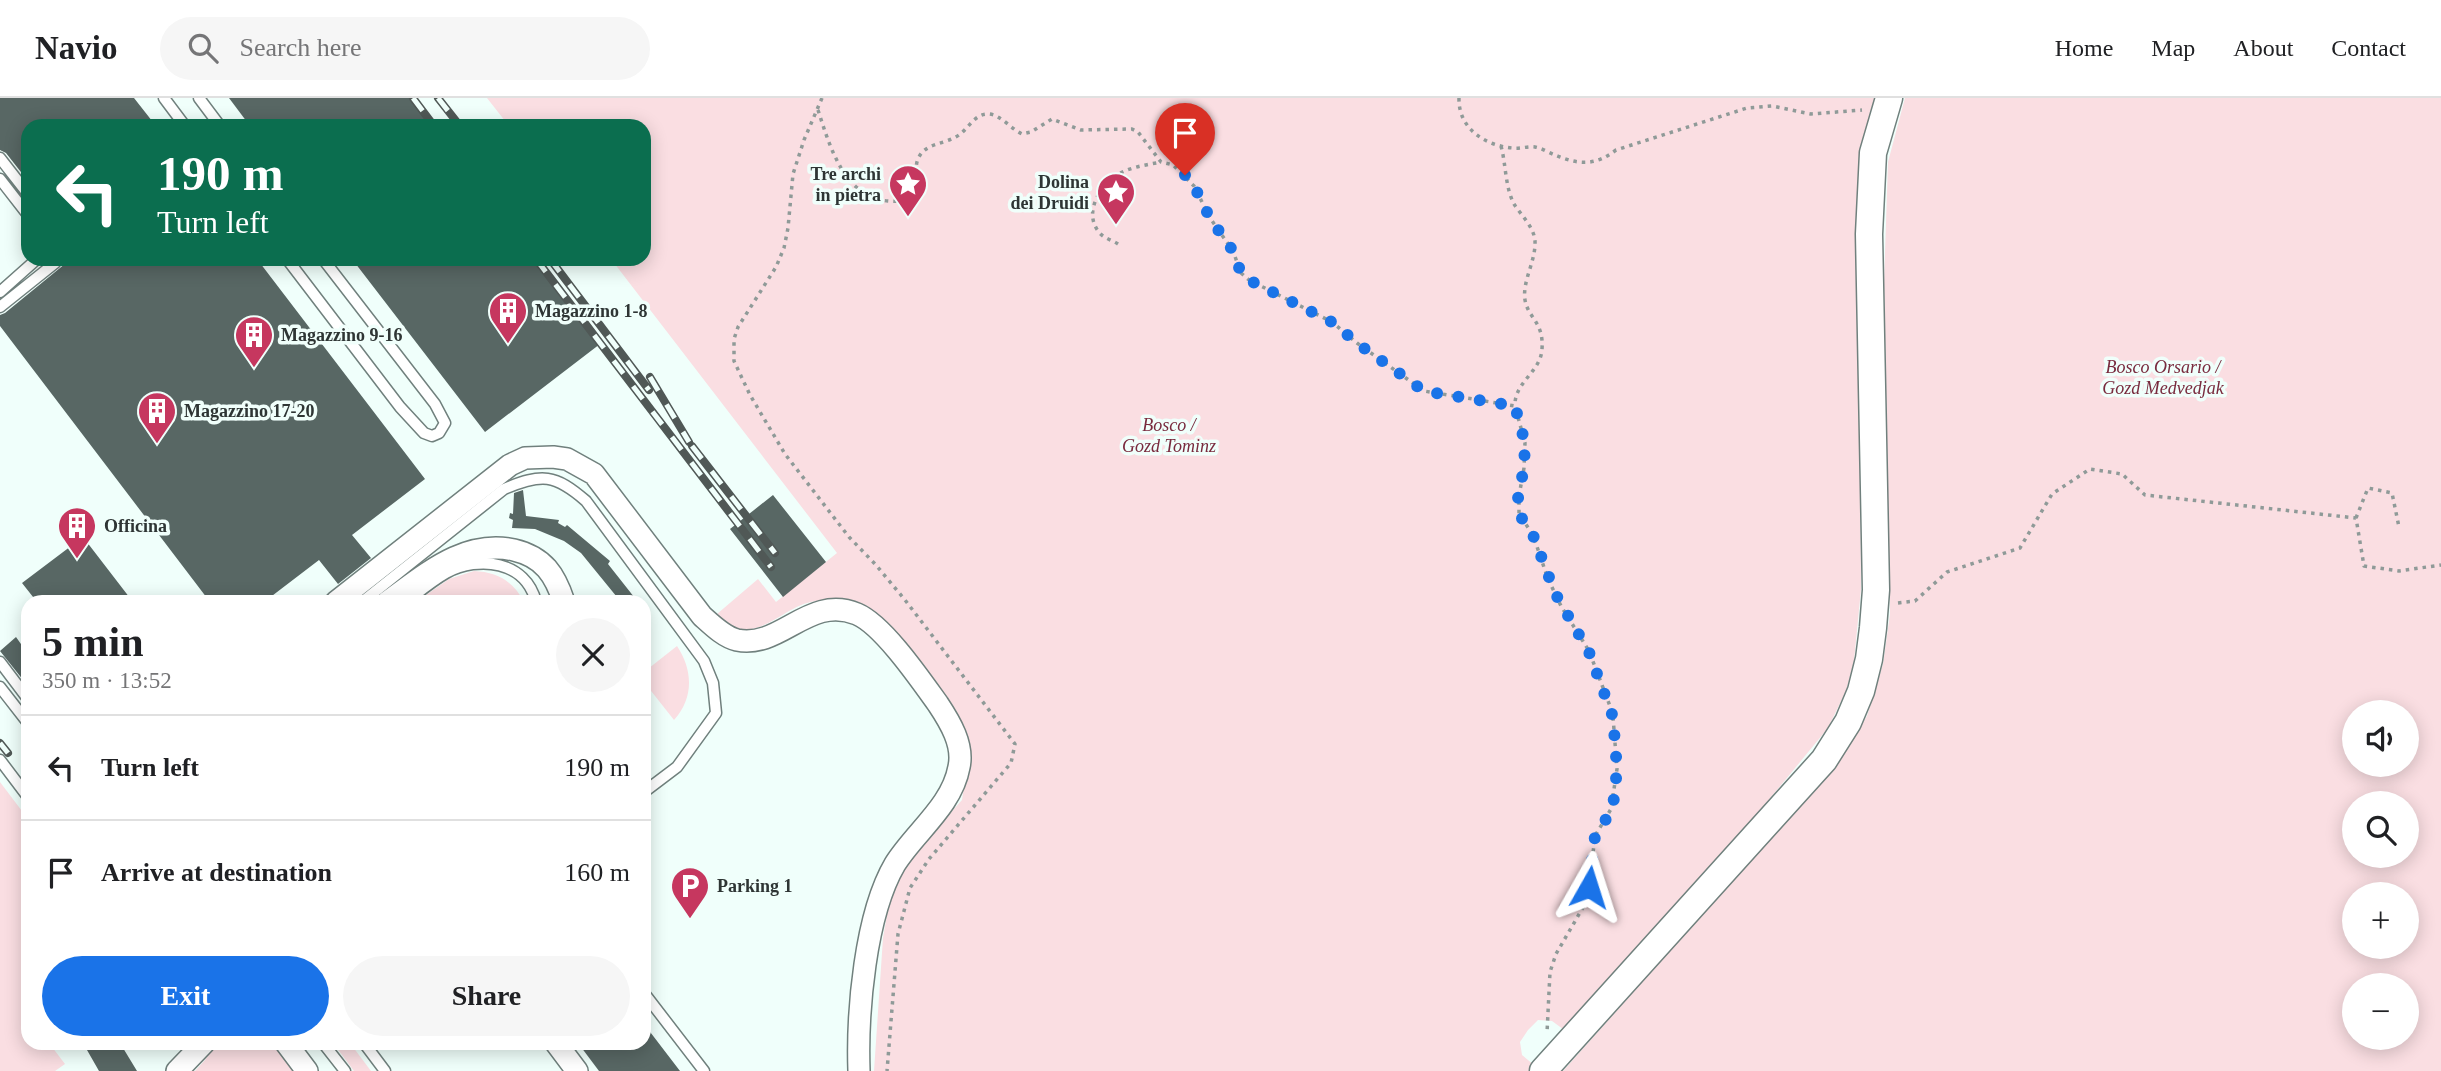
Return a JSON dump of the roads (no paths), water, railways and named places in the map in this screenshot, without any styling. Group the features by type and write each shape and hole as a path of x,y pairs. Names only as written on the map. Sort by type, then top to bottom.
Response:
{"street":[{"path":"1549,1065 1824,760 1849,722 1861,691 1869,659 1875,606 1869,234 1873,153 1887,105"},
{"path":"345,595 510,465 525,458 541,456 567,459 594,474 702,616 719,631 736,640 755,640 775,634 798,620 826,609 859,614 873,625 888,640 947,718 958,743 960,765 955,783 942,804 894,867 874,921 863,980 859,1071"},
{"path":"397,595 446,561 492,547 523,552 544,563 556,580 561,595"},
{"path":"177,1071 197,1050"},
{"path":"291,1050 307,1071"},
{"path":"308,1050 325,1071"},
{"path":"561,1050 577,1071"}],"lane":[{"path":"164,98 180,119"},
{"path":"199,98 215,119"},
{"path":"0,158 21,185"},
{"path":"0,178 21,206"},
{"path":"0,292 29,266"},
{"path":"0,307 51,266"},
{"path":"292,266 400,408 424,433 432,436 439,433 445,423 435,404 328,266"},
{"path":"371,595 504,489 529,478 548,477 568,485 586,501 685,634 704,661 713,683 716,713 677,766 651,786"},
{"path":"416,595 448,572 463,566 490,563 521,575 533,595"},
{"path":"0,663 21,690"},
{"path":"0,687 21,714"},
{"path":"0,760 21,788"},
{"path":"651,1002 704,1071"},
{"path":"328,1050 345,1071"},
{"path":"368,1050 385,1071"}],"railway":[{"path":"413,98 429,119"},
{"path":"438,98 454,119"},
{"path":"541,266 771,567"},
{"path":"555,266 649,390"},
{"path":"650,377 689,442"},
{"path":"692,446 775,553"},
{"path":"0,743 8,753"}],"place":[{"name":"Tre archi in pietra","path":"908,218"},
{"name":"Dolina dei Druidi","path":"1116,226"},
{"name":"Magazzino 1-8","path":"508,345"},
{"name":"Magazzino 9-16","path":"254,369"},
{"name":"Magazzino 17-20","path":"157,445"},
{"name":"Officina","path":"77,560"},
{"name":"Parking 1","path":"690,920"}],"park label":[{"name":"Bosco Orsario / Gozd Medvedjak","path":"2163,377"},
{"name":"Bosco / Gozd Tominz","path":"1169,435"}]}
